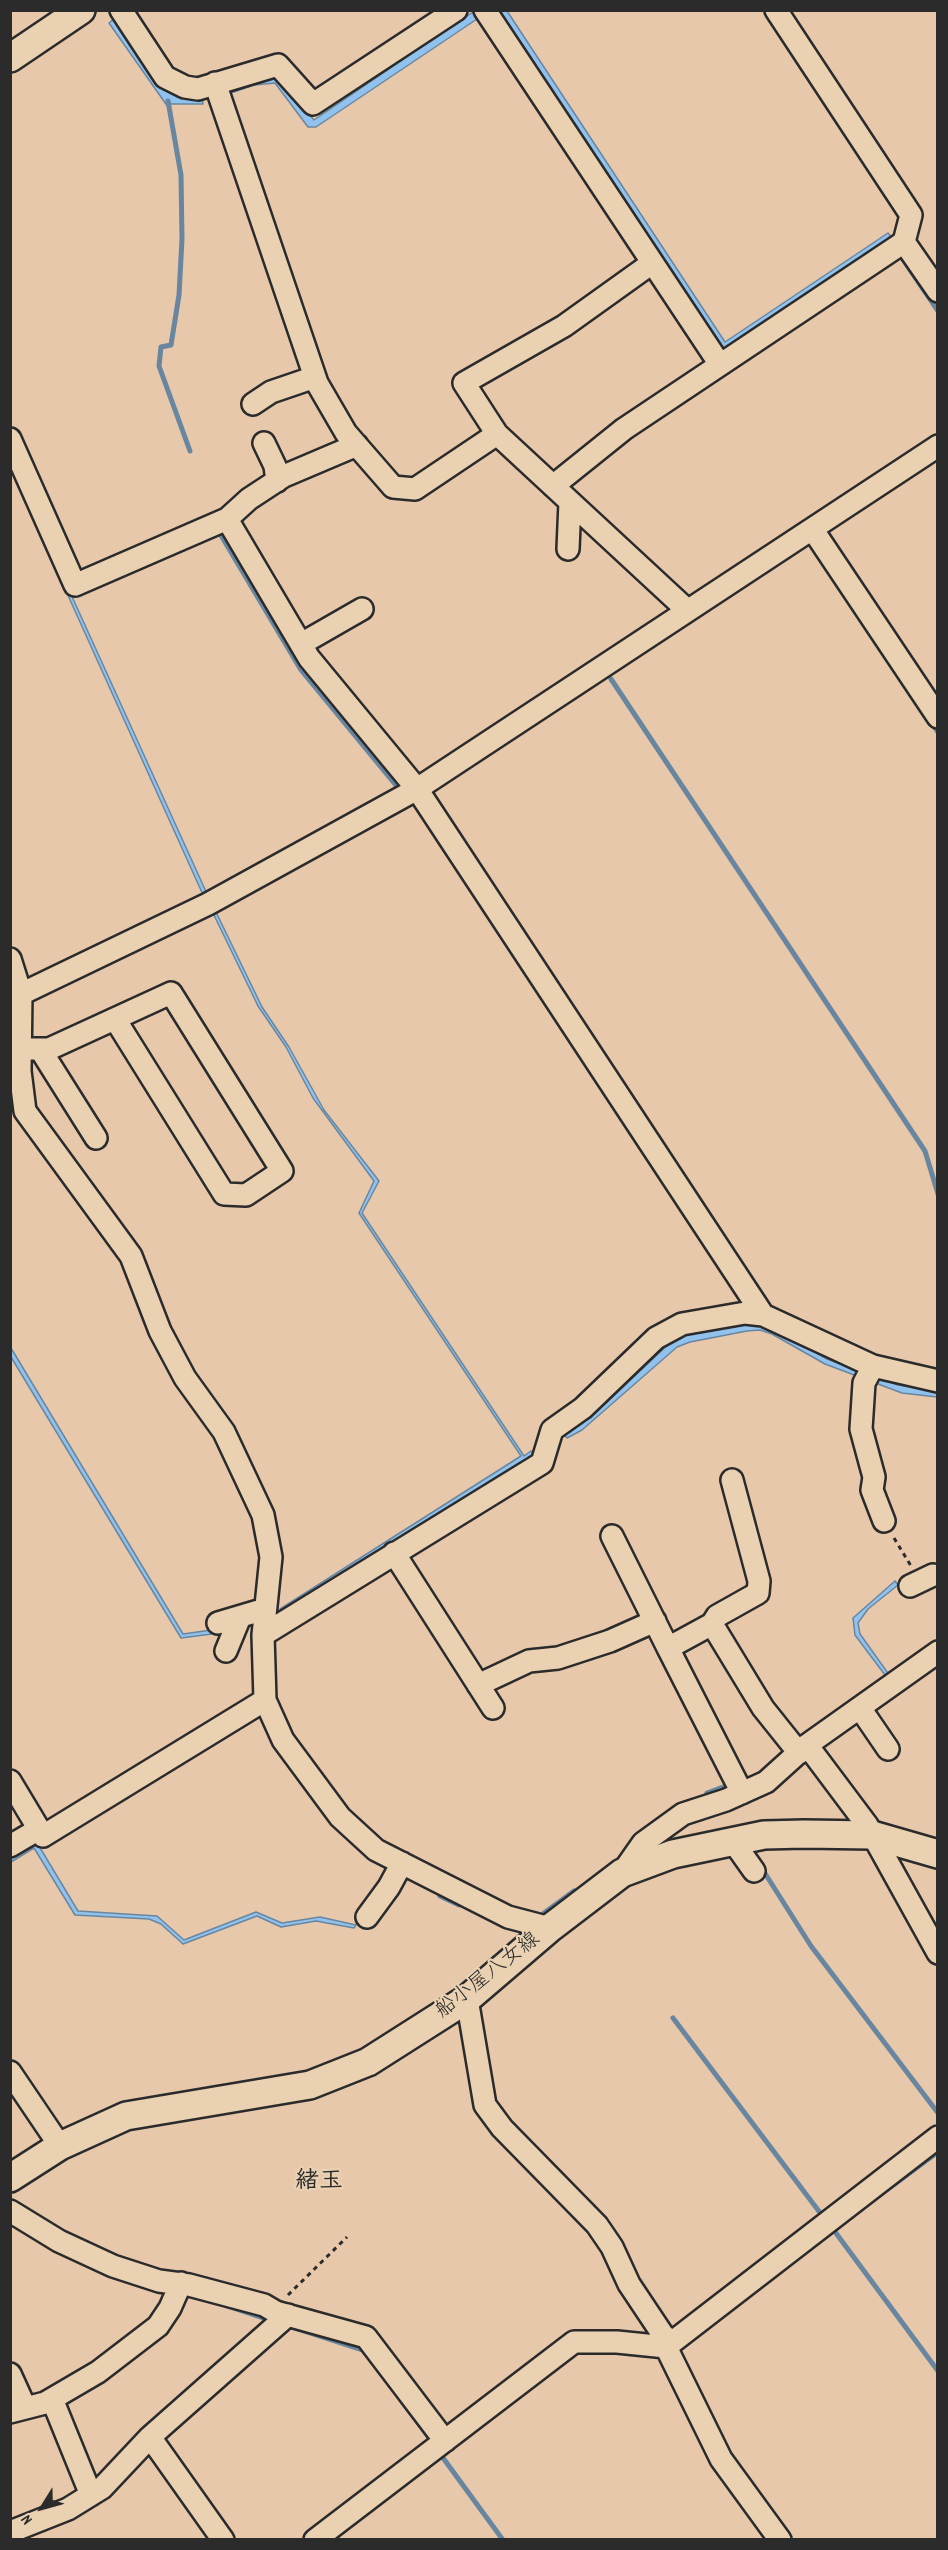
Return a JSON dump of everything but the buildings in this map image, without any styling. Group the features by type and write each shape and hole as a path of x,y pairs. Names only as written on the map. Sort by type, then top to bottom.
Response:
{"main road":[{"path":"10,58 76,11"},
{"name":"船小屋八女線","path":"10,2178 60,2146 126,2116 310,2085 368,2062 467,1999 550,1928 622,1873 673,1854 764,1835 872,1835 938,1854"}],"street":[{"path":"121,10 165,77 185,87 198,89 278,65 314,104 456,10"},
{"path":"485,10 719,363"},
{"path":"553,486 624,429 713,370 719,363 904,242 911,214 776,10"},
{"path":"215,83 315,377 346,433 393,487 415,489 497,434"},
{"path":"904,242 938,291"},
{"path":"652,263 564,326 464,383 497,434 687,610"},
{"path":"253,404 271,392 315,377"},
{"path":"10,439 75,585 227,519 249,499 277,481 357,445"},
{"path":"264,443 275,466 277,481"},
{"path":"21,994 208,904 417,789 938,446"},
{"path":"568,549 570,502"},
{"path":"227,519 301,644 417,789 764,1315"},
{"path":"813,530 938,717"},
{"path":"301,644 362,609"},
{"path":"10,959 21,994 30,1049 25,1111 131,1256 160,1331 185,1378 224,1432 263,1515 271,1557 262,1635 265,1700 283,1740 340,1817 376,1850 508,1917 550,1928"},
{"path":"30,1049 49,1050 115,1019 171,993 282,1171 246,1195 224,1194 115,1019"},
{"path":"30,1049 96,1138"},
{"path":"262,1635 542,1462 552,1430 583,1408 656,1338 682,1324 745,1313 764,1315 873,1365 938,1382"},
{"path":"873,1365 864,1383 861,1429 874,1478 872,1490 884,1521"},
{"path":"668,1648 712,1624 717,1616 758,1593 759,1581 732,1480"},
{"path":"612,1536 742,1792"},
{"path":"394,1553 493,1708"},
{"path":"218,1623 265,1610"},
{"path":"226,1651 240,1617"},
{"path":"478,1685 529,1661 558,1658 610,1641 655,1621"},
{"path":"712,1624 763,1708 803,1749 872,1835 938,1953"},
{"path":"622,1873 643,1843 683,1814 766,1782 803,1749 938,1652"},
{"path":"10,1781 44,1836 265,1700"},
{"path":"860,1708 888,1749"},
{"path":"10,1846 39,1828"},
{"path":"732,1840 754,1871"},
{"path":"362,1914 389,1887 397,1861"},
{"path":"467,1999 485,2105 502,2128 597,2224 612,2247 629,2284 669,2344 721,2459 780,2540"},
{"path":"10,2072 60,2146"},
{"path":"315,2540 574,2342 669,2344 938,2137"},
{"path":"10,2211 59,2241 113,2266 159,2281 181,2283 264,2304 280,2312 366,2337 445,2441"},
{"path":"10,2374 18,2409 52,2399 98,2372 158,2326 170,2308 181,2283"},
{"path":"10,2532 68,2509 102,2488 150,2437 280,2312"},
{"path":"52,2399 91,2495"},
{"path":"150,2437 223,2540"}],"path":[{"path":"884,1521 928,1582"},
{"path":"280,2312 347,2237"}],"water":[{"path":"498,11 507,11 725,342 888,233 892,238 724,349"},
{"path":"473,12 477,19 316,127 308,127 275,83 254,85 231,93 228,88 252,79 277,77 314,120"},
{"path":"115,18 177,97 202,97 203,104 171,104 168,107 109,23"},
{"path":"10,460 208,896 204,897 11,469"},
{"path":"215,910 262,1007 289,1047 324,1110 379,1181 362,1213 524,1456 531,1451 535,1456 283,1613 280,1609 521,1456 359,1213 374,1181 313,1098 286,1047 258,1006 212,911"},
{"path":"756,1323 778,1330 827,1359 898,1385 937,1391 937,1397 902,1393 825,1364 772,1334 760,1330 747,1331 690,1342 677,1347 582,1430 567,1438 563,1433 594,1414 673,1340 684,1335"},
{"path":"11,1348 183,1634 226,1628 227,1632 181,1638 11,1357"},
{"path":"895,1581 898,1585 868,1609 858,1623 860,1634 890,1676 850,1706 848,1702 885,1675 855,1635 853,1618"},
{"path":"36,1841 78,1911 157,1916 184,1940 256,1912 282,1923 320,1917 356,1925 354,1928 316,1921 281,1927 257,1916 183,1944 161,1924 149,1919 75,1915 34,1848 11,1862 11,1857"}],"waterway":[{"path":"168,101 181,175 182,239 179,295 171,345 161,347 159,366 190,451"},
{"path":"898,252 938,311"},
{"path":"219,532 301,670 399,789 395,791"},
{"path":"611,679 925,1151 938,1194"},
{"path":"930,721 938,732"},
{"path":"707,1793 731,1784"},
{"path":"761,1867 811,1946 938,2113"},
{"path":"544,1913 574,1891"},
{"path":"440,1896 459,1905"},
{"path":"673,2018 824,2218"},
{"path":"869,2203 938,2152"},
{"path":"830,2225 938,2371"},
{"path":"218,2303 272,2321"},
{"path":"289,2326 363,2350 367,2355"},
{"path":"401,2400 433,2443"},
{"path":"438,2451 503,2540"}],"district":[{"name":"緒玉","path":"319,2184"}]}
